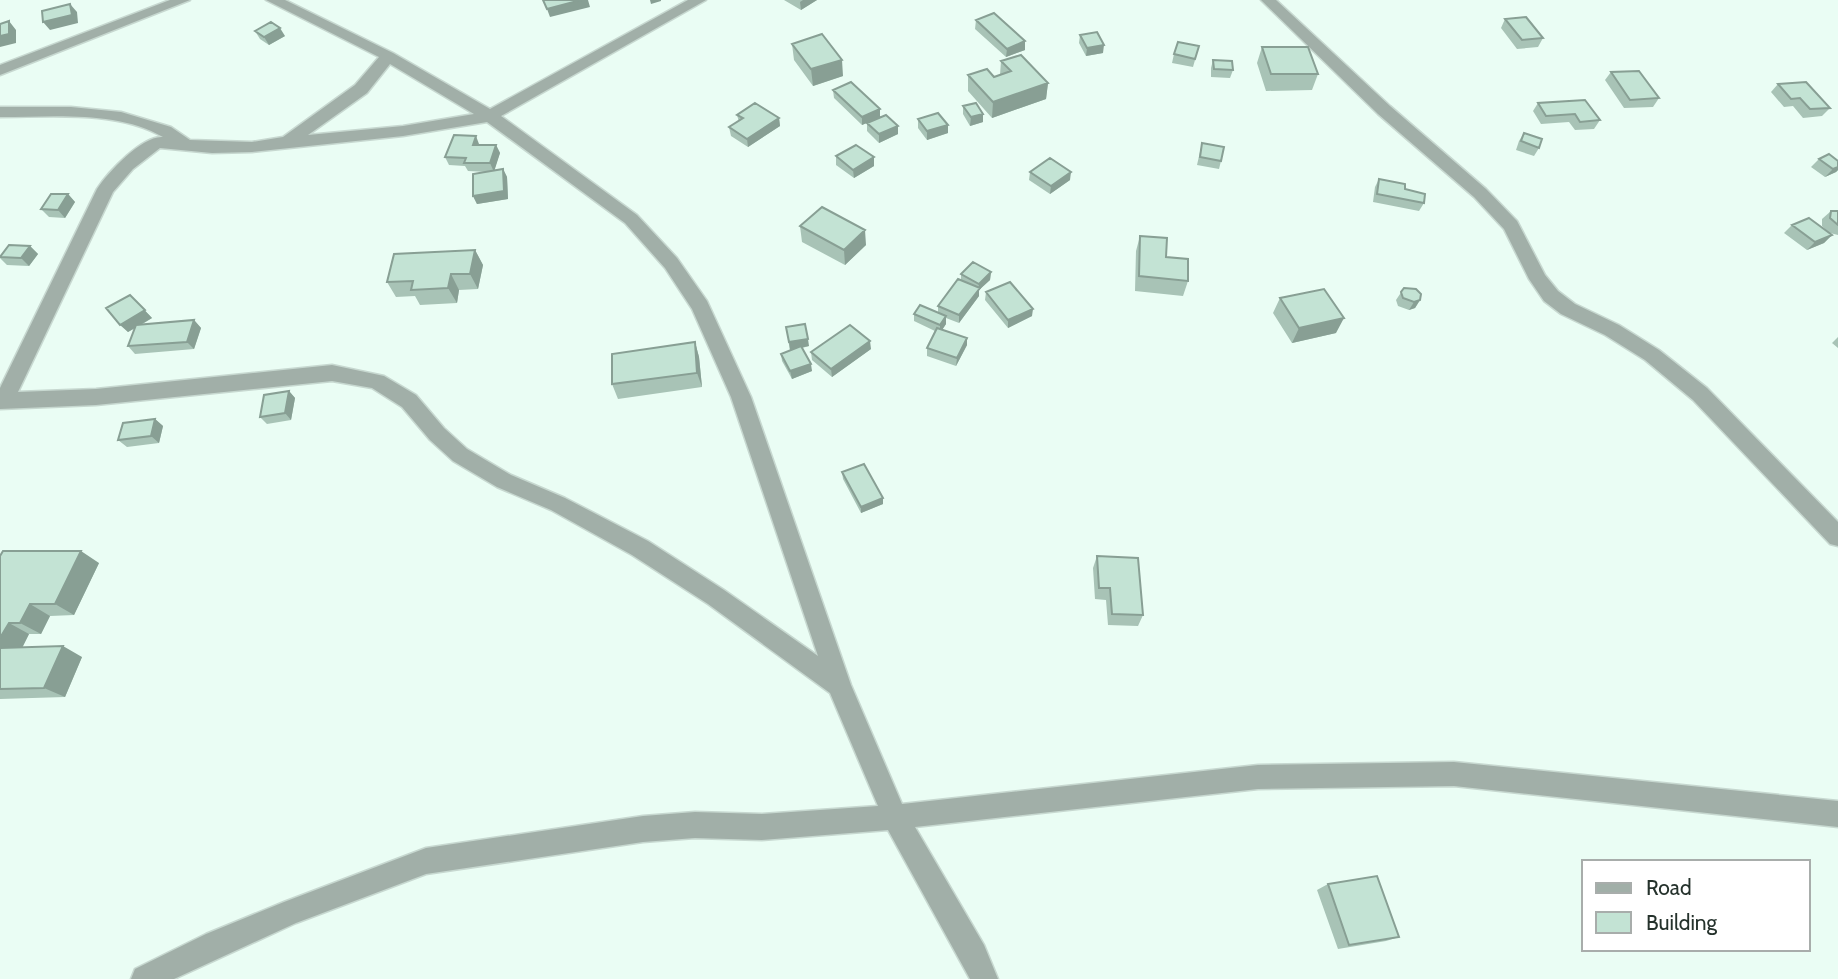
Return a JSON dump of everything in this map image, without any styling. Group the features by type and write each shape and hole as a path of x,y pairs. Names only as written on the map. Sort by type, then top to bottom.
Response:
{"street":[{"path":"0,70 183,0"},
{"path":"273,0 388,56 490,116 631,219 671,263 700,306 741,397 839,685 895,817 974,956 984,979"},
{"path":"699,0 490,116 389,132 252,147 212,148 157,142 127,165 106,189 2,401 96,397 332,373 377,381 410,401 437,434 460,455 504,481 558,504 640,548 716,597 839,685"},
{"path":"1268,0 1365,93 1480,193 1511,225 1538,279 1551,296 1568,309 1612,330 1652,355 1700,394 1838,537"},
{"path":"287,142 361,89 388,56"},
{"path":"0,112 142,120 168,130 184,143"},
{"path":"145,979 280,916 426,861 643,829 695,825 762,827 895,817 1258,777 1454,774 1838,814"}],"building":[{"path":"543,0 581,0 547,9"},
{"path":"70,4 72,15 43,22 42,11"},
{"path":"994,13 1025,41 1007,49 976,20"},
{"path":"1526,17 1543,38 1522,40 1505,19"},
{"path":"9,21 9,34 0,36 0,24"},
{"path":"271,22 280,28 264,37 255,31"},
{"path":"1097,32 1104,45 1087,48 1080,35"},
{"path":"822,34 842,60 811,69 792,44"},
{"path":"1178,42 1199,46 1195,59 1174,54"},
{"path":"1262,47 1308,47 1318,74 1271,74"},
{"path":"1021,55 1048,83 993,102 968,75 987,69 994,77 1011,71 1001,61"},
{"path":"1213,60 1232,61 1233,70 1214,69"},
{"path":"1639,71 1659,98 1630,100 1611,72"},
{"path":"851,82 880,109 862,117 833,90"},
{"path":"1806,82 1830,108 1810,109 1800,98 1791,99 1778,84"},
{"path":"1585,100 1600,120 1580,122 1575,114 1546,116 1538,103"},
{"path":"755,103 779,118 747,139 729,127 743,118 737,115"},
{"path":"976,103 983,114 971,117 963,106"},
{"path":"938,113 948,125 927,131 918,119"},
{"path":"886,115 898,126 879,134 867,123"},
{"path":"1524,133 1542,139 1539,148 1521,141"},
{"path":"454,135 476,136 473,145 496,145 490,163 464,163 466,158 445,157"},
{"path":"1202,143 1224,147 1221,161 1200,157"},
{"path":"856,145 874,157 853,170 836,156"},
{"path":"1829,154 1838,161 1838,167 1833,169 1819,159"},
{"path":"1050,158 1071,172 1051,186 1030,172"},
{"path":"503,169 504,191 473,196 473,174"},
{"path":"1379,179 1405,184 1405,189 1425,194 1424,203 1377,194"},
{"path":"51,194 68,194 58,210 41,209"},
{"path":"822,207 865,230 844,250 800,226"},
{"path":"1831,211 1838,211 1838,225 1830,218"},
{"path":"1809,218 1832,235 1815,242 1792,225"},
{"path":"1140,236 1167,238 1166,257 1188,259 1188,281 1139,276"},
{"path":"9,245 30,246 21,258 0,257"},
{"path":"475,250 470,274 451,274 448,288 411,290 413,281 387,282 394,254"},
{"path":"973,262 991,272 979,284 961,274"},
{"path":"958,279 980,288 959,315 938,306"},
{"path":"1010,282 1033,309 1008,320 986,292"},
{"path":"1404,288 1416,289 1421,294 1420,300 1414,302 1403,298 1401,292"},
{"path":"1324,289 1344,318 1299,328 1280,298"},
{"path":"130,295 145,310 120,325 106,308"},
{"path":"920,305 946,316 940,325 914,314"},
{"path":"194,320 187,342 128,346 136,325"},
{"path":"805,324 808,339 789,342 786,327"},
{"path":"850,325 870,341 831,369 811,352"},
{"path":"937,328 967,338 957,358 927,348"},
{"path":"695,342 697,373 612,384 612,354"},
{"path":"801,346 811,364 790,371 781,354"},
{"path":"289,391 285,413 260,417 264,395"},
{"path":"155,419 151,436 118,440 123,423"},
{"path":"864,464 883,498 861,507 842,472"},
{"path":"3,551 81,551 55,604 30,604 20,623 9,623 0,638 0,556"},
{"path":"1097,556 1138,558 1143,615 1112,614 1110,588 1099,588"},
{"path":"63,646 44,688 0,689 0,648"},
{"path":"1377,876 1399,937 1349,945 1328,884"}]}
